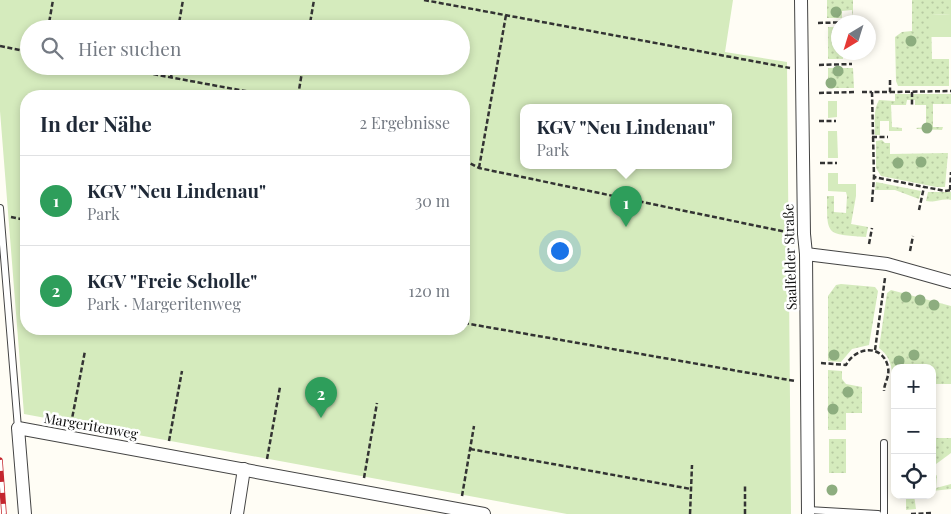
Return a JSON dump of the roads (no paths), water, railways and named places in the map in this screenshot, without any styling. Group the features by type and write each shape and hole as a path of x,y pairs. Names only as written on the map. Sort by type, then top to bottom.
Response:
{"street":[{"name":"Saalfelder Straße","path":"801,0 804,234 806,254 808,512"},
{"path":"806,254 887,264 951,282"},
{"path":"18,428 25,514"},
{"name":"Margeritenweg","path":"18,428 484,514"},
{"path":"237,514 244,469"}],"lane":[{"path":"0,208 18,428"},
{"path":"884,443 884,514"},
{"path":"808,512 878,514"}],"railway":[{"path":"0,460 4,514"}],"place":[{"name":"KGV \"Neu Lindenau\"","path":"626,227"},
{"name":"KGV \"Freie Scholle\"","path":"321,418"}]}
